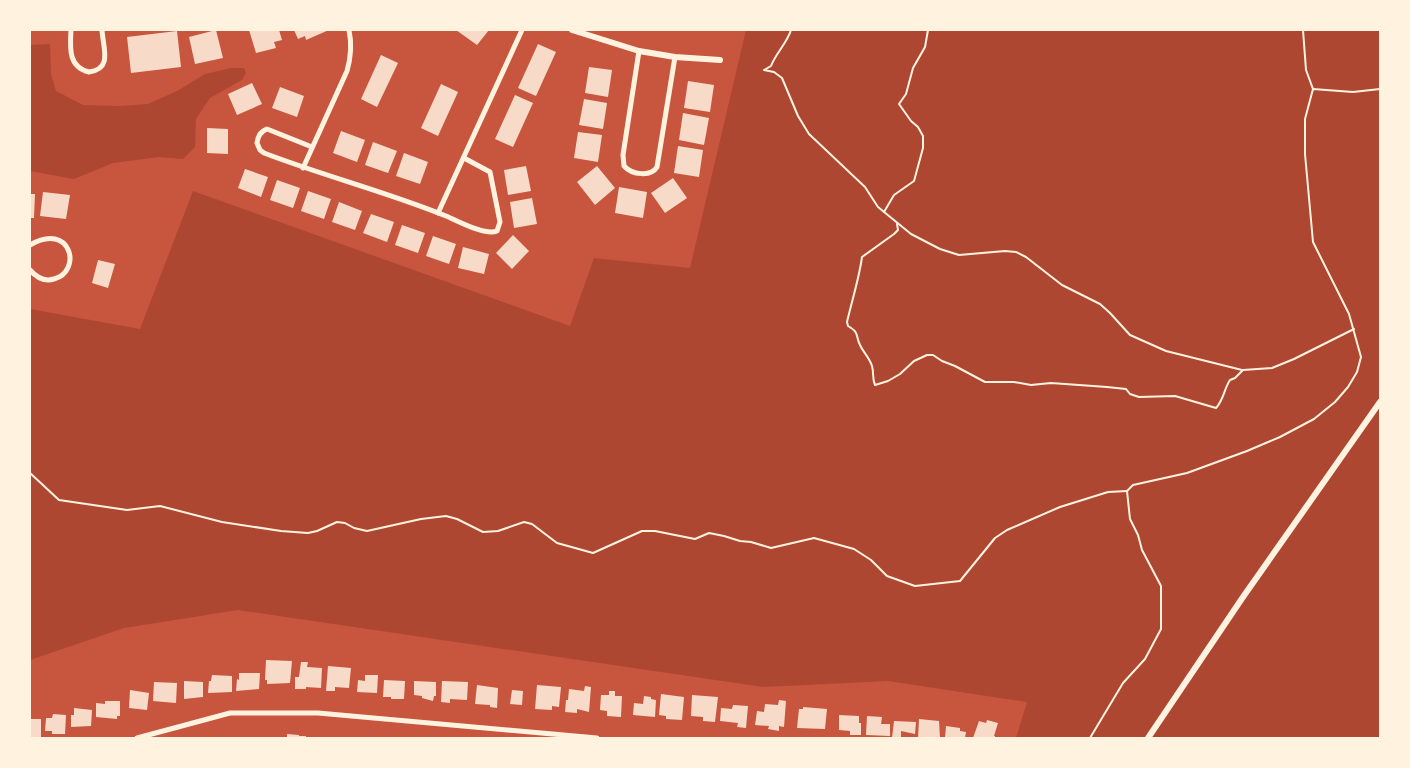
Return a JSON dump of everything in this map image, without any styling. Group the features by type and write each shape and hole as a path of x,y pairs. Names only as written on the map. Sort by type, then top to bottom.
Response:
{"street":[{"path":"70,30 70,52 72,59 79,68 89,72 100,69 106,61 102,30"},
{"path":"303,168 347,71 352,46 349,30"},
{"path":"438,213 522,30"},
{"path":"572,30 639,51 675,57 720,60"},
{"path":"639,51 623,155 624,166 632,171 651,173 655,171 657,166 675,57"},
{"path":"312,146 267,129 259,135 257,143 260,150 303,168 438,213 484,231 497,231 500,222 490,172 464,158"},
{"path":"30,245 45,238 52,238 64,244 70,257 66,271 55,279 41,279 30,270"},
{"path":"1148,738 1243,597 1380,402"},
{"path":"136,738 230,713 318,713 597,738"},
{"path":"524,732 524,738"}],"path":[{"path":"791,30 780,52 773,59 771,66 764,70 774,72 782,78 798,116 809,134 865,187 878,207 911,234 940,249 959,255 1005,251 1016,252 1026,257 1062,285 1100,304 1130,335 1166,351 1243,370 1272,368 1354,329"},
{"path":"884,212 894,195 914,181 921,157 923,136 899,104 906,94 913,68 925,47 928,30"},
{"path":"30,472 59,500 127,510 160,506 222,522 281,531 308,533 336,522 367,531 421,518 446,516 458,518 483,532 498,532 524,522 532,524 557,544 593,552 642,531 694,539 709,533 770,548 814,538 854,549 871,560 887,576 915,586 960,581 995,538 1007,530 1060,507 1108,492 1127,491 1133,485 1187,473 1247,451 1314,419 1335,402 1348,387 1357,372 1361,357 1349,314 1314,242 1305,154 1305,119 1313,88 1306,70 1303,30"},
{"path":"1313,88 1353,92 1380,89"},
{"path":"897,224 898,230 894,234 862,257 848,322 848,326 858,334 860,345 866,352 872,365 872,378 875,385 888,381 900,374 914,361 927,355 934,355 942,361 985,382 1014,382 1031,386 1050,382 1126,389 1130,394 1140,397 1175,396 1216,408 1226,393 1226,387 1230,380 1243,370"},
{"path":"1090,738 1123,683 1150,652 1161,629 1161,586 1142,550 1138,535 1130,519 1127,491"}],"shaded area":[{"path":"746,30 1380,30 1380,738 1016,738 1027,702 888,681 763,687 238,610 124,628 30,660 30,309 140,329 193,191 570,326 594,258 690,268"},
{"path":"50,44 51,74 56,91 83,105 121,106 148,104 177,91 205,74 231,68 244,68 246,73 242,80 210,98 196,119 195,147 183,159 159,157 113,163 74,179 30,171 30,45"}],"building":[{"path":"216,30 223,58 195,64 189,37"},
{"path":"249,30 279,30 282,40 274,42 276,48 256,53"},
{"path":"294,30 329,30 306,40 305,36 298,39"},
{"path":"456,30 489,30 477,45"},
{"path":"177,31 181,67 131,73 127,37"},
{"path":"538,44 556,52 536,96 518,88"},
{"path":"381,55 398,63 377,107 361,99"},
{"path":"589,67 612,70 608,97 585,93"},
{"path":"688,81 714,85 710,112 684,108"},
{"path":"252,83 262,104 237,115 228,94"},
{"path":"441,84 458,92 438,136 421,128"},
{"path":"280,87 304,96 297,117 272,108"},
{"path":"515,95 533,103 513,147 495,139"},
{"path":"584,99 607,103 603,129 579,125"},
{"path":"683,113 709,118 704,145 679,140"},
{"path":"207,128 228,129 228,154 207,153"},
{"path":"341,131 365,140 357,162 333,153"},
{"path":"578,132 602,135 598,162 574,158"},
{"path":"373,142 397,151 388,173 365,165"},
{"path":"678,146 703,150 699,177 674,173"},
{"path":"404,153 428,162 420,184 396,176"},
{"path":"526,166 531,191 508,195 504,170"},
{"path":"597,166 615,188 595,205 577,182"},
{"path":"245,169 268,177 261,197 238,188"},
{"path":"673,178 687,198 665,213 651,193"},
{"path":"277,180 300,188 293,208 270,200"},
{"path":"619,187 647,192 643,218 615,213"},
{"path":"308,191 331,199 324,219 301,211"},
{"path":"43,192 70,195 66,219 40,216"},
{"path":"30,194 35,194 34,218 30,218"},
{"path":"532,198 537,224 514,228 510,202"},
{"path":"339,202 362,211 355,230 332,222"},
{"path":"371,214 394,222 387,242 363,233"},
{"path":"402,225 425,233 418,253 395,245"},
{"path":"513,235 529,251 512,269 496,253"},
{"path":"433,236 456,244 449,264 426,256"},
{"path":"463,247 489,254 484,274 458,268"},
{"path":"98,260 115,264 108,288 92,283"},
{"path":"266,660 292,661 290,683 267,684 267,680 265,680"},
{"path":"301,662 308,662 307,667 322,668 321,688 306,687 306,689 295,689 295,677 299,677"},
{"path":"328,666 351,668 349,688 335,687 335,691 326,691"},
{"path":"239,673 260,673 259,689 236,691"},
{"path":"212,675 232,676 232,692 208,693 209,681 211,681"},
{"path":"365,675 378,675 377,693 357,692 358,680 365,681"},
{"path":"384,680 405,681 404,699 383,697"},
{"path":"184,681 203,682 203,697 184,699"},
{"path":"414,681 436,682 436,696 434,696 433,701 414,695"},
{"path":"442,681 468,682 467,700 450,699 450,703 441,702"},
{"path":"154,682 177,683 176,703 153,701"},
{"path":"477,685 498,688 497,708 490,707 490,705 475,704"},
{"path":"537,685 561,687 559,707 552,706 552,710 535,709"},
{"path":"585,686 591,687 589,712 577,709 577,713 565,712 569,689 584,691"},
{"path":"130,690 149,693 147,710 129,708"},
{"path":"512,690 523,691 522,705 510,704"},
{"path":"609,691 615,691 615,696 622,696 621,717 607,716 607,711 600,710 601,695 609,695"},
{"path":"661,694 684,697 682,720 666,719 666,716 659,715"},
{"path":"692,695 718,697 715,722 703,721 703,717 691,716"},
{"path":"644,696 656,700 655,717 633,715 634,703 643,704"},
{"path":"779,700 786,701 784,727 779,726 779,731 768,729 769,726 755,725 757,711 764,712 765,704 778,705"},
{"path":"105,701 120,701 120,716 117,716 117,719 96,717 96,703 105,704"},
{"path":"733,705 748,706 746,728 737,727 738,723 720,721 721,708 732,709"},
{"path":"803,707 827,709 825,729 797,728 799,709 803,709"},
{"path":"74,708 92,710 91,726 71,727 71,715 74,715"},
{"path":"53,714 66,715 65,734 52,734 52,731 45,731 46,718 52,718"},
{"path":"839,715 859,716 861,735 850,735 850,731 839,730"},
{"path":"867,716 882,717 881,724 890,724 890,736 866,735"},
{"path":"30,719 41,719 41,738 30,738"},
{"path":"919,719 939,721 940,738 918,738"},
{"path":"987,720 998,723 995,738 973,738 979,721 986,723"},
{"path":"894,721 916,722 915,734 901,731 901,738 892,738"},
{"path":"946,726 960,728 960,731 966,732 965,738 945,738"},
{"path":"287,734 306,736 306,738 287,738"}]}
